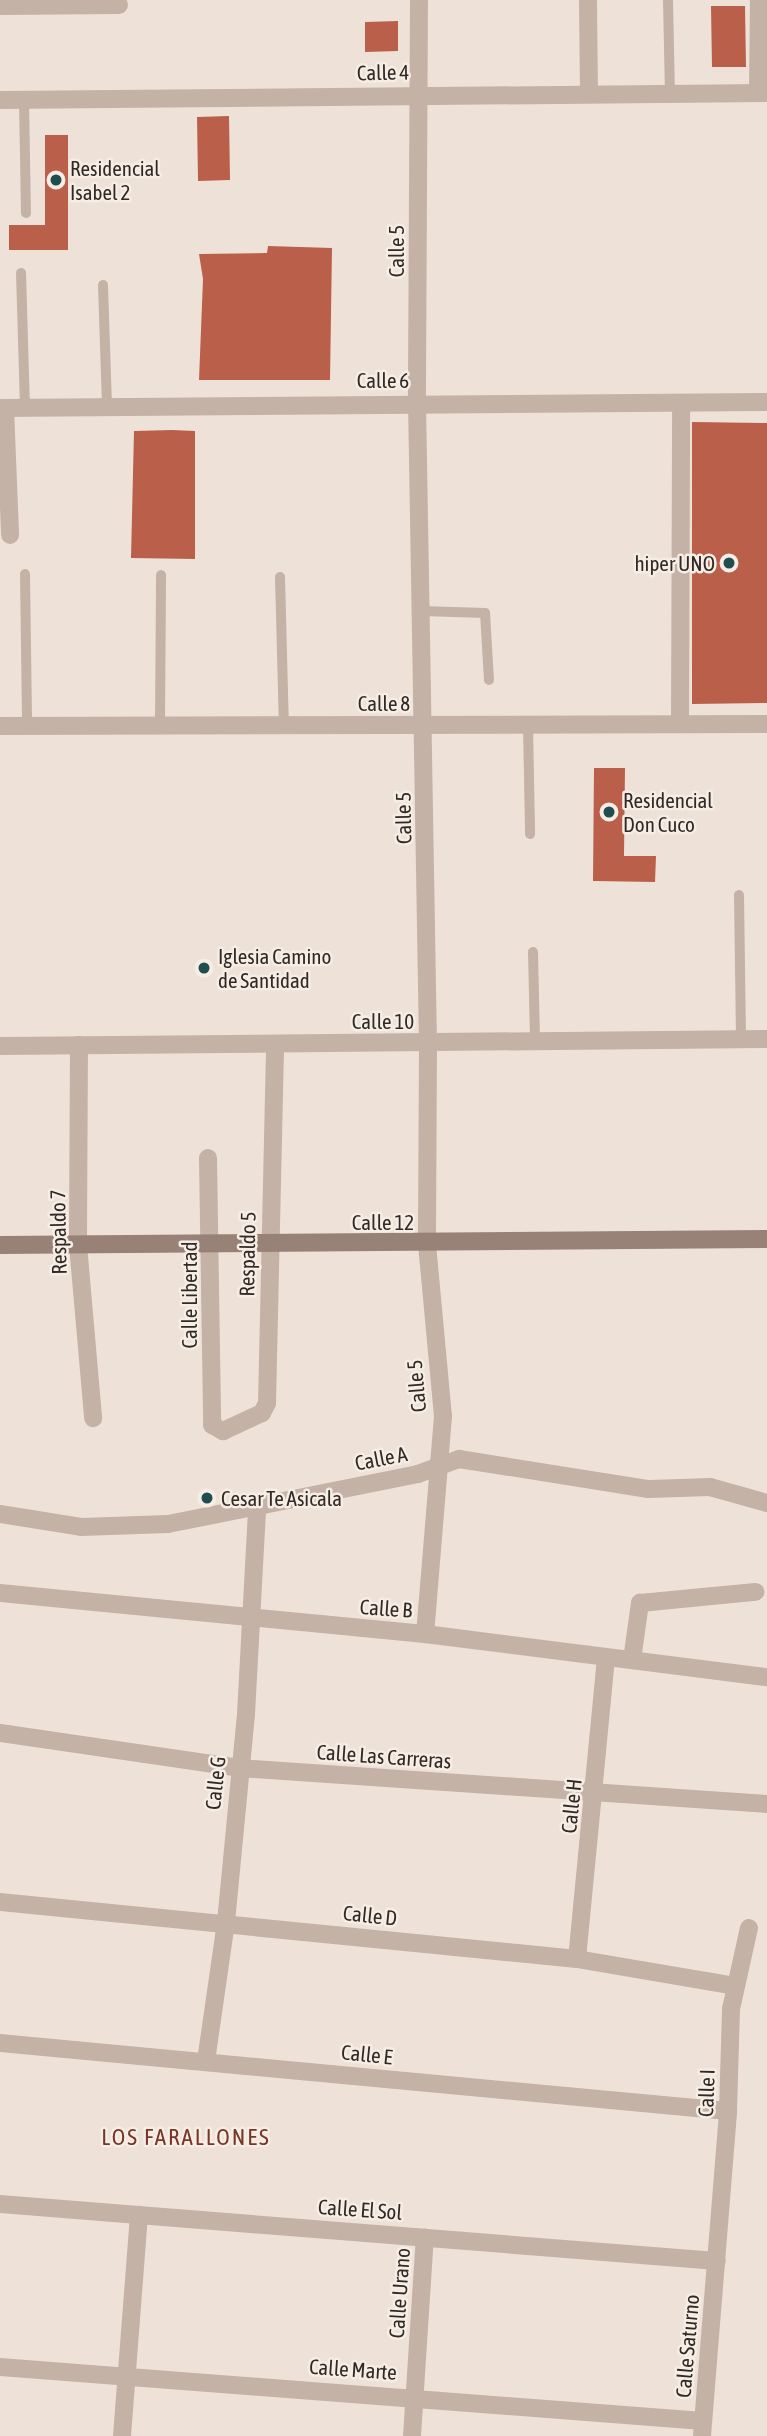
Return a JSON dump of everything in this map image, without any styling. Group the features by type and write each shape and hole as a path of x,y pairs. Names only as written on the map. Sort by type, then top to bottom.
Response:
{"main road":[{"name":"Calle 12","path":"0,1245 427,1244 767,1239"}],"street":[{"name":"Calle 5","path":"419,0 417,402 428,1044 427,1244 443,1416 425,1634"},
{"path":"588,0 589,93"},
{"path":"760,0 763,93"},
{"path":"0,6 56,3 119,5"},
{"name":"Calle 4","path":"0,100 419,94 763,93"},
{"name":"Calle 6","path":"2,408 417,402 767,401"},
{"path":"680,724 681,403"},
{"path":"2,408 10,535"},
{"name":"Calle 8","path":"0,726 767,724"},
{"name":"Calle 10","path":"0,1045 428,1044 767,1039"},
{"name":"Respaldo 7","path":"79,1045 79,1245 93,1418"},
{"name":"Respaldo 5","path":"217,1429 223,1431 266,1409 275,1045"},
{"name":"Calle Libertad","path":"208,1158 212,1245 212,1425 217,1429"},
{"name":"Calle A","path":"0,1514 81,1527 168,1524 257,1509 418,1474 437,1464 462,1460 649,1489 710,1487 767,1503"},
{"name":"Calle G","path":"206,2061 226,1922 252,1621 257,1509"},
{"path":"632,1660 640,1604 755,1592"},
{"name":"Calle B","path":"0,1593 252,1621 425,1634 767,1677"},
{"name":"Calle H","path":"577,1959 595,1794 606,1657"},
{"name":"Calle Las Carreras","path":"0,1733 239,1768 767,1804"},
{"name":"Calle D","path":"0,1902 69,1912 226,1922 577,1959 734,1986"},
{"name":"Calle I","path":"717,2261 729,2111 734,1986 749,1928"},
{"name":"Calle E","path":"0,2043 729,2111"},
{"name":"Calle El Sol","path":"0,2204 717,2261"},
{"path":"122,2436 139,2215"},
{"name":"Calle Urano","path":"412,2436 425,2237"},
{"name":"Calle Saturno","path":"703,2428 717,2261"},
{"name":"Calle Marte","path":"0,2367 415,2396 703,2428"}],"lane":[{"path":"668,0 670,93"},
{"path":"24,100 26,213"},
{"path":"21,273 25,407"},
{"path":"103,285 107,405"},
{"path":"24,574 27,726"},
{"path":"160,726 161,575"},
{"path":"280,577 284,726"},
{"path":"422,611 485,613 489,680"},
{"path":"528,725 530,834"},
{"path":"739,895 741,1039"},
{"path":"533,952 535,1042"}],"building":[{"path":"711,6 745,6 746,67 712,67"},
{"path":"398,21 398,51 365,52 365,22"},
{"path":"229,116 230,180 198,181 197,117"},
{"name":"Residencial Isabel 2","path":"45,135 68,135 68,250 9,250 9,225 45,225"},
{"path":"268,246 332,248 330,380 199,380 203,279 199,254 267,253"},
{"name":"hiper UNO","path":"692,422 767,423 767,703 692,704"},
{"path":"134,431 195,431 195,559 131,558"},
{"name":"Residencial Don Cuco","path":"594,768 625,768 624,856 656,856 655,882 593,881"}],"place":[{"name":"Residencial Isabel 2","path":"56,180"},
{"name":"hiper UNO","path":"729,563"},
{"name":"Residencial Don Cuco","path":"609,812"},
{"name":"Iglesia Camino de Santidad","path":"204,968"},
{"name":"Cesar Te Asicala","path":"207,1498"}],"district":[{"name":"LOS FARALLONES","path":"186,2137"}]}
